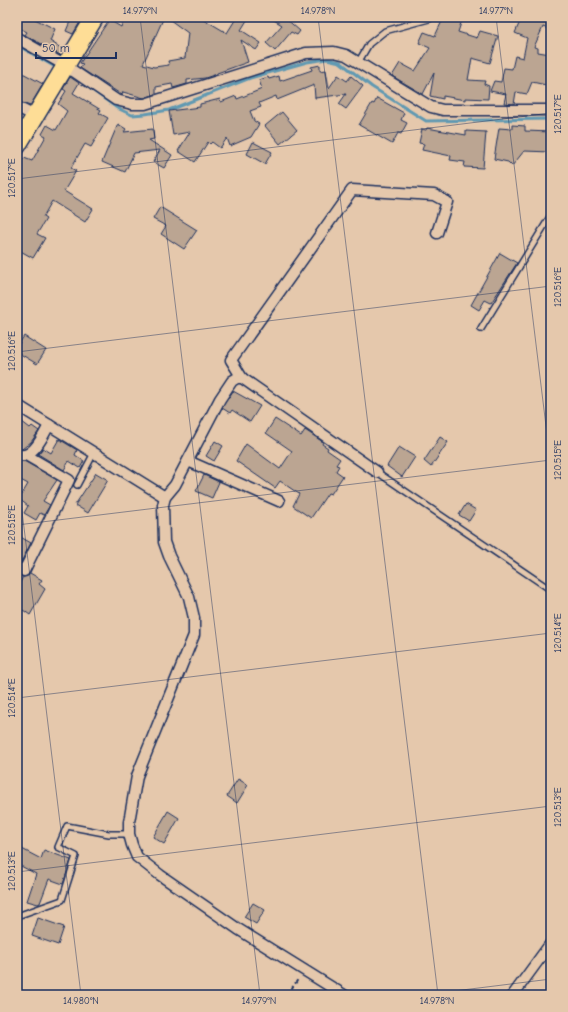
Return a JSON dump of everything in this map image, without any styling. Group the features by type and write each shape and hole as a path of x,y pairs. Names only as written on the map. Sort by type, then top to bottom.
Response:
{"main road":[{"path":"17,146 95,17"}],"street":[{"path":"17,38 63,70 116,100 132,104 151,102 306,53 334,52 346,55 359,61 431,107 443,110 551,110"},
{"path":"17,107 35,116"},
{"path":"377,472 242,378 231,360 352,190 434,195 447,202 437,233"},
{"path":"242,378 237,378 232,381 224,393 176,485 165,497 163,505 164,542 169,556 189,597 194,618 194,635 137,776 129,834 137,857 160,875 238,928 344,995"},
{"path":"17,406 165,497"},
{"path":"22,454 36,447 49,426"},
{"path":"17,567 24,571 69,480 22,454"},
{"path":"188,460 279,501"},
{"path":"513,995 551,943"}],"lane":[{"path":"359,61 369,44 385,31 428,19"},
{"path":"480,329 551,215"},
{"path":"77,485 94,453"},
{"path":"377,472 551,590"},
{"path":"17,916 62,900 76,856 58,847 67,826 109,834 129,834"}],"path":[{"path":"287,995 304,970"}],"building":[{"path":"17,17 31,17 55,29 50,41 64,50 60,55 25,35 27,32 17,27"},
{"path":"72,17 83,17 73,34 66,31"},
{"path":"125,17 164,17 143,64 154,67 169,65 168,61 185,58 188,33 166,17 200,17 227,33 237,17 249,17 241,30 261,43 256,50 241,40 248,62 217,74 205,78 187,80 187,84 173,88 172,84 156,87 156,94 144,98 123,92 122,95 80,68 83,64 80,63 109,20 121,27"},
{"path":"269,17 284,17 300,31 297,35 291,32 275,51 266,43 282,25"},
{"path":"444,17 463,17 458,32 477,38 480,31 498,36 490,63 472,58 468,80 485,81 484,84 489,86 488,99 465,98 465,100 443,96 443,99 430,96 434,73 423,94 392,76 400,63 415,71 430,48 419,43 424,32 435,36"},
{"path":"522,17 551,17 548,29 543,27 534,47 538,48 538,52 550,54 547,72 551,73 551,86 532,82 527,94 516,92 514,104 504,103 506,94 490,91 494,81 501,82 504,68 512,69 515,56 523,58 527,38 515,33"},
{"path":"320,65 320,71 326,70 329,88 338,75 347,81 351,76 363,86 346,109 339,104 346,94 315,98 314,85 277,100 276,96 259,103 261,107 250,111 254,121 259,124 251,137 230,146 227,138 220,148 212,142 210,144 208,142 195,162 178,151 190,132 173,135 169,111 200,107 200,104 220,99 221,102 236,96 237,99 262,89 259,80 279,76 280,81 312,70 311,67"},
{"path":"17,70 43,84 30,106 17,101"},
{"path":"70,77 79,83 73,93 101,110 99,113 108,118 91,147 85,144 71,168 76,171 64,191 93,209 85,222 52,201 43,217 46,219 37,234 45,238 33,258 17,249 17,173 24,158 32,161 46,136 42,134 47,125 56,130 67,111 58,104 66,91 63,89"},
{"path":"377,98 404,113 401,120 407,123 401,134 398,133 392,144 359,125 372,103 374,104"},
{"path":"282,112 297,130 280,144 265,126"},
{"path":"118,124 126,129 124,132 153,129 154,139 149,140 172,155 164,168 153,162 160,150 134,153 125,172 102,162"},
{"path":"512,125 525,126 525,131 551,132 551,152 524,151 512,166 508,162 494,159 499,128 512,129"},
{"path":"427,128 466,135 466,131 486,132 483,168 464,167 465,162 450,160 451,156 422,150 424,144 419,143 422,129 426,130"},
{"path":"253,142 272,152 265,164 247,154"},
{"path":"160,207 197,230 184,249 161,234 166,226 153,219"},
{"path":"500,253 517,263 491,303 485,300 479,310 471,305"},
{"path":"24,336 46,350 37,364 17,352 17,347"},
{"path":"233,391 260,406 250,422 232,410 230,413 222,408"},
{"path":"17,418 30,428 32,426 39,431 31,442 22,449 17,448"},
{"path":"275,419 301,436 305,430 323,442 322,444 328,448 327,450 340,459 336,465 339,466 336,471 343,476 331,494 328,493 311,518 293,506 299,494 280,481 275,488 236,461 246,444 280,469 292,451 266,433"},
{"path":"440,437 448,442 431,467 424,461"},
{"path":"59,439 77,450 75,455 84,461 80,468 69,461 64,470 38,454 43,448 51,453"},
{"path":"215,441 223,446 214,461 206,456"},
{"path":"399,447 415,457 402,477 387,466"},
{"path":"17,461 24,461 57,480 43,501 50,505 44,515 40,513 36,520 24,513 28,506 19,499 28,484 17,478"},
{"path":"96,473 108,480 88,513 75,505"},
{"path":"204,475 219,482 212,498 196,491"},
{"path":"466,504 476,510 469,521 459,515"},
{"path":"17,535 31,543 21,562 17,561"},
{"path":"30,573 42,580 39,584 45,589 30,615 23,610 17,620 17,588 23,577 28,576"},
{"path":"238,779 248,785 237,803 227,796"},
{"path":"168,811 179,818 164,844 153,837"},
{"path":"22,849 41,859 44,850 71,860 63,884 49,879 40,903 38,904 27,901 36,874 17,864 17,859"},
{"path":"253,903 265,910 256,924 244,917"},
{"path":"38,918 64,927 58,945 32,936"}],"waterway":[{"path":"17,45 57,68"},
{"path":"91,89 117,108 132,115 145,114 169,110 250,78 307,62 327,59 340,62 372,87 426,121 551,119"}]}
